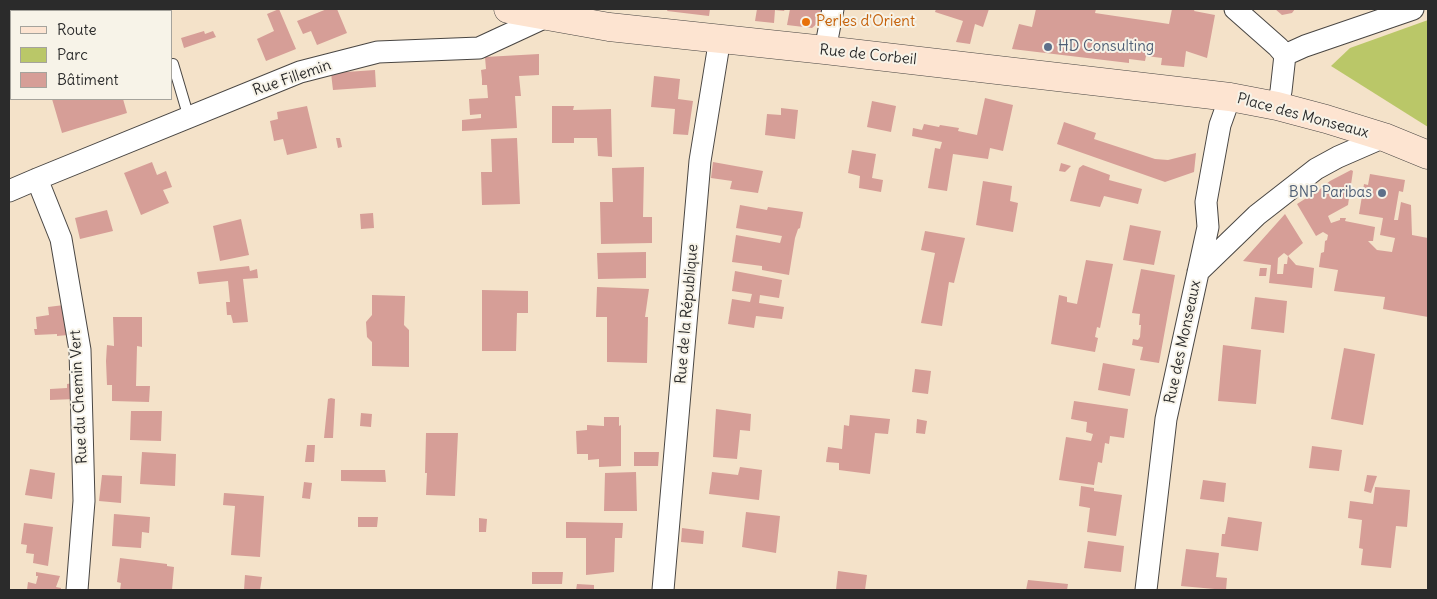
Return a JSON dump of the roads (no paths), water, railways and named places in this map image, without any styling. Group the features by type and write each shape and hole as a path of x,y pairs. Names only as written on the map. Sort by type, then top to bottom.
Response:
{"main road":[{"name":"Rue de Corbeil","path":"508,9 546,13 609,27 720,38 1230,97"},
{"name":"Place des Monseaux","path":"1230,97 1277,106 1384,137"},
{"path":"1384,137 1428,155"}],"street":[{"path":"824,50 833,9"},
{"path":"1235,9 1285,55 1281,91 1277,106"},
{"path":"1285,55 1305,46 1413,9"},
{"name":"Rue Fillemin","path":"9,192 41,177 300,72 378,52 479,48 546,13"},
{"name":"Rue de la République","path":"662,590 700,161 720,38"},
{"name":"Rue des Monseaux","path":"1146,590 1166,419 1208,227 1206,202 1218,134 1230,97"},
{"name":"Place des Monseaux","path":"1198,272 1257,214 1316,169 1384,137"},
{"name":"Rue du Chemin Vert","path":"41,177 61,239 80,350 84,501 77,590"}],"lane":[{"path":"173,64 189,118"}],"place":[{"name":"Perles d'Orient","path":"806,22"},
{"name":"HD Consulting","path":"1048,47"},
{"name":"BNP Paribas","path":"1382,193"}]}
